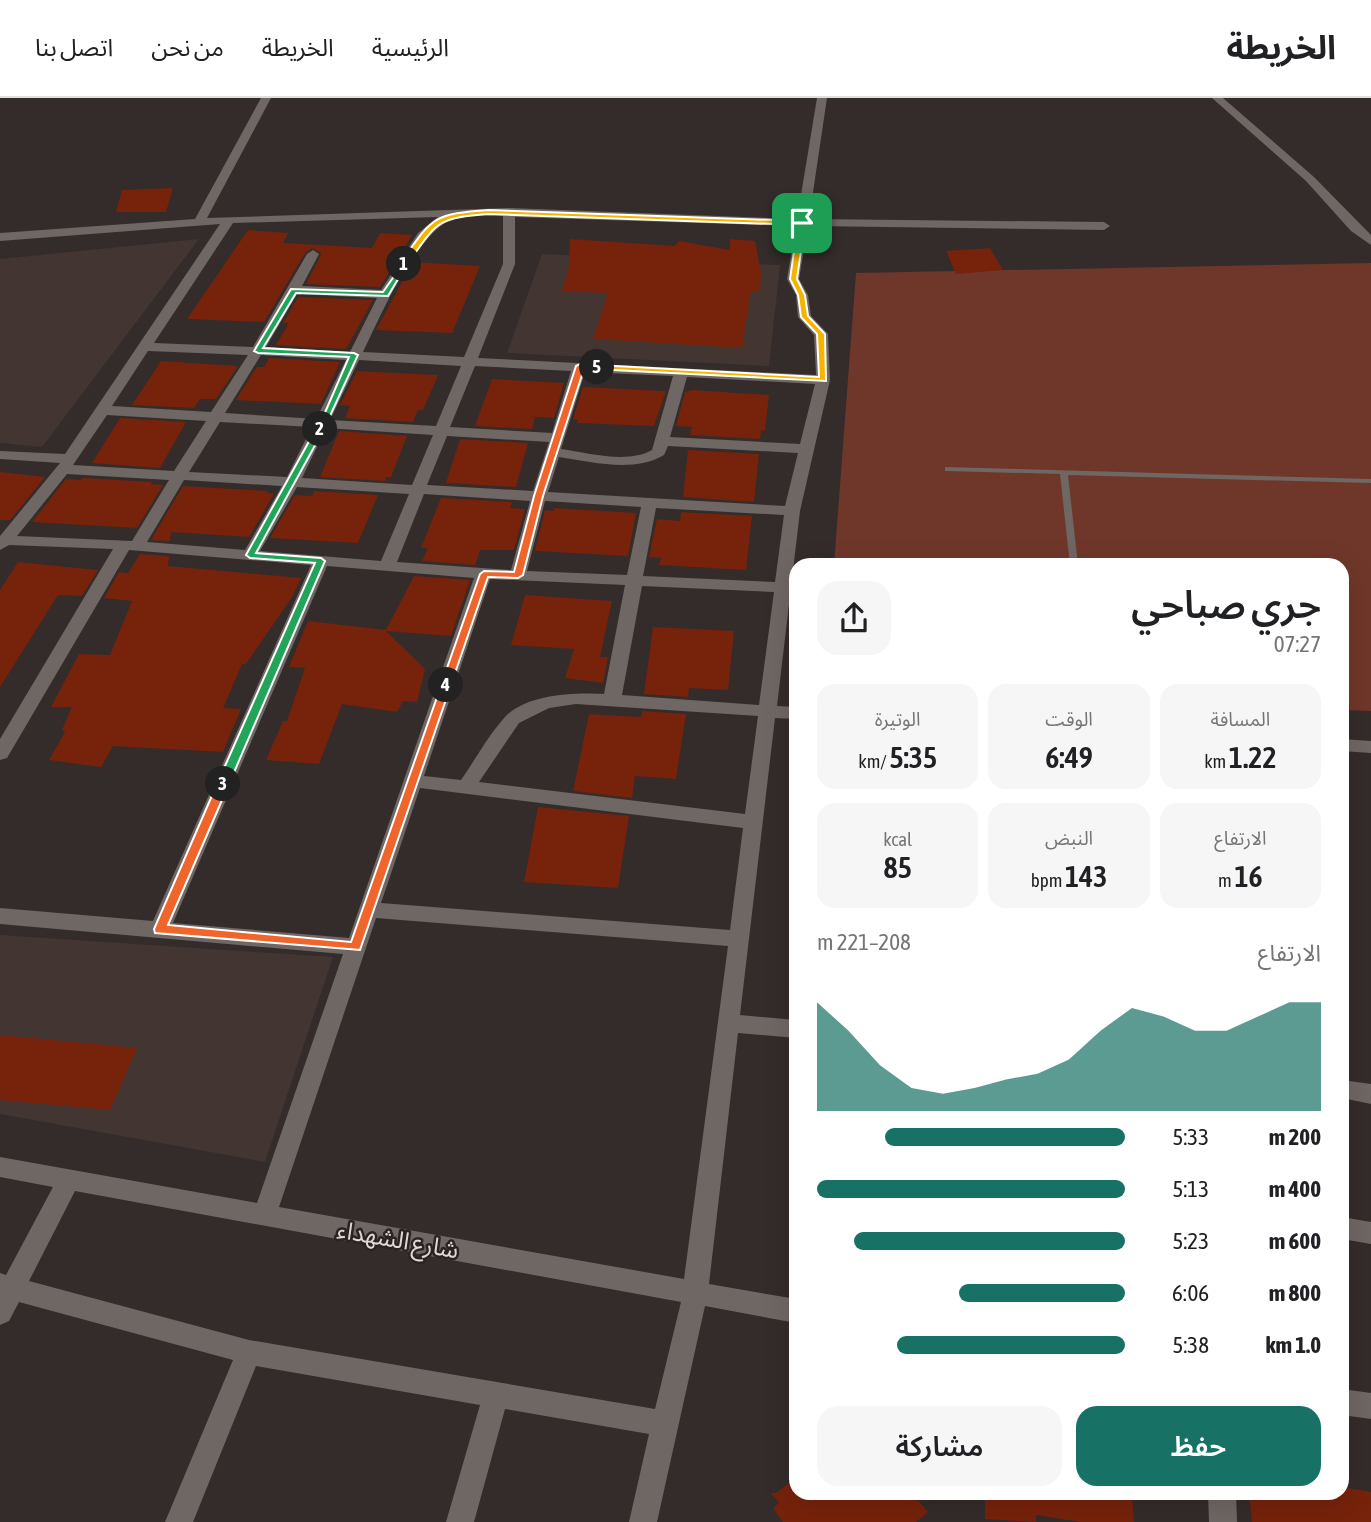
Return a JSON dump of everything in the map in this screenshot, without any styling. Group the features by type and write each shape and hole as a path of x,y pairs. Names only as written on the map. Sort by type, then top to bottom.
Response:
{"street":[{"path":"199,222 266,98"},
{"path":"643,1522 695,1294 792,511 823,380 821,334 805,317 802,295 793,279 822,98"},
{"path":"1217,98 1310,179 1355,228 1371,241"},
{"path":"0,237 229,220 509,212 802,223 1104,226"},
{"path":"387,566 509,264 512,252 507,245 509,212"},
{"path":"250,555 323,424 354,355 386,294 422,236 431,226 451,214"},
{"path":"2,543 65,464 103,410 229,220"},
{"path":"0,754 258,351 313,254"},
{"path":"294,290 386,294"},
{"path":"143,347 354,355 823,380"},
{"path":"518,575 539,496 580,366"},
{"path":"103,410 441,430 555,445 637,461 652,458 659,452 681,372"},
{"path":"662,441 807,449"},
{"path":"0,454 177,476 792,511"},
{"path":"612,700 649,503"},
{"path":"2,543 131,546 484,574 783,587"},
{"path":"160,929 321,561"},
{"path":"264,1216 484,574"},
{"path":"465,788 513,719 545,703 576,698 789,713"},
{"path":"1349,745 1371,747"},
{"path":"413,781 754,822"},
{"path":"369,910 739,939"},
{"path":"0,916 356,947"},
{"path":"729,1023 789,1028"},
{"path":"1349,1090 1371,1094"},
{"name":"شارع الشهداء","path":"0,1167 789,1310"},
{"path":"0,1313 6,1286 69,1180"},
{"path":"1349,1229 1371,1233"},
{"path":"6,1286 250,1352 665,1424"},
{"path":"179,1522 250,1352"},
{"path":"460,1522 496,1395"},
{"path":"1349,1403 1371,1406"},
{"path":"1222,1500 1223,1522"}],"lane":[{"path":"948,469 1371,481"},
{"path":"1064,472 1073,558"}],"shaded area":[{"path":"199,239 42,447 0,443 0,259"},
{"path":"542,254 780,265 769,366 507,353"},
{"path":"1371,263 1371,711 1349,710 1349,558 835,558 856,273"},
{"path":"0,935 333,957 265,1162 0,1114"}],"building":[{"path":"173,188 166,212 116,212 122,190"},
{"path":"248,230 288,233 283,243 372,248 380,233 412,235 380,287 306,284 321,255 312,248 305,253 264,322 187,319"},
{"path":"570,239 675,246 679,241 730,250 730,239 755,241 761,273 760,291 751,291 742,348 593,339 608,293 562,291 569,267"},
{"path":"990,248 1003,270 956,274 946,251"},
{"path":"413,262 480,266 452,333 376,330"},
{"path":"298,297 373,300 346,349 276,345 289,323 283,323"},
{"path":"269,358 340,362 321,404 236,400 257,367 264,367"},
{"path":"161,361 238,366 216,399 200,399 194,408 132,405"},
{"path":"357,371 438,375 423,410 418,410 413,422 345,418 350,406 340,405"},
{"path":"492,379 564,383 554,418 535,417 532,429 475,426"},
{"path":"583,387 666,391 654,426 577,423 578,420 573,419"},
{"path":"693,390 769,395 765,431 761,430 760,439 690,435 692,427 676,426 685,392"},
{"path":"120,418 186,422 160,468 92,463"},
{"path":"339,431 407,436 391,477 386,477 385,481 320,477"},
{"path":"460,439 528,443 516,487 446,483"},
{"path":"688,450 759,454 754,502 683,497"},
{"path":"0,472 45,477 10,520 0,520"},
{"path":"66,479 163,485 137,528 32,522"},
{"path":"183,486 268,491 267,493 274,494 249,537 171,532 170,541 151,540"},
{"path":"314,491 378,495 358,543 270,538 295,495 312,496"},
{"path":"441,498 512,502 510,508 525,509 514,550 480,550 475,565 422,561 428,548 421,548"},
{"path":"554,508 636,513 628,556 535,551 545,510 554,511"},
{"path":"681,512 752,516 746,570 659,565 661,558 649,557 657,519 680,521"},
{"path":"140,554 169,556 168,566 301,578 292,597 246,664 242,664 223,708 241,709 223,752 113,746 101,767 49,760 65,732 62,730 72,707 51,707 79,654 110,655 132,601 104,598 119,572 128,573"},
{"path":"18,562 98,570 82,596 58,595 0,687 0,590"},
{"path":"414,576 470,580 451,636 386,631 425,669 417,702 403,701 397,712 342,704 319,764 266,760 283,721 287,721 305,668 289,667 308,621 386,630"},
{"path":"525,595 612,601 600,657 608,657 603,683 565,678 574,649 511,645"},
{"path":"653,627 734,631 728,690 689,688 688,697 644,694"},
{"path":"642,711 686,714 676,779 635,776 632,798 573,791 589,714 641,717"},
{"path":"538,807 629,816 618,888 524,882"},
{"path":"0,1035 137,1048 110,1110 0,1100"},
{"path":"789,1483 789,1500 918,1500 928,1512 916,1522 783,1522 773,1508 779,1503 771,1493 776,1493"},
{"path":"1349,1488 1371,1492 1371,1522 1252,1522 1250,1500 1349,1500"},
{"path":"985,1500 1132,1500 1134,1522 1081,1522 1036,1515 1036,1522 985,1519"}],"route":[{"path":"489,212 614,215 802,223 793,279 802,295 805,317 821,334 823,380 580,366 539,496 518,575 484,574 356,947 160,929 321,561 250,555 323,424 354,355 258,351 294,290 386,294 422,236 431,226 451,214 489,212"}]}
